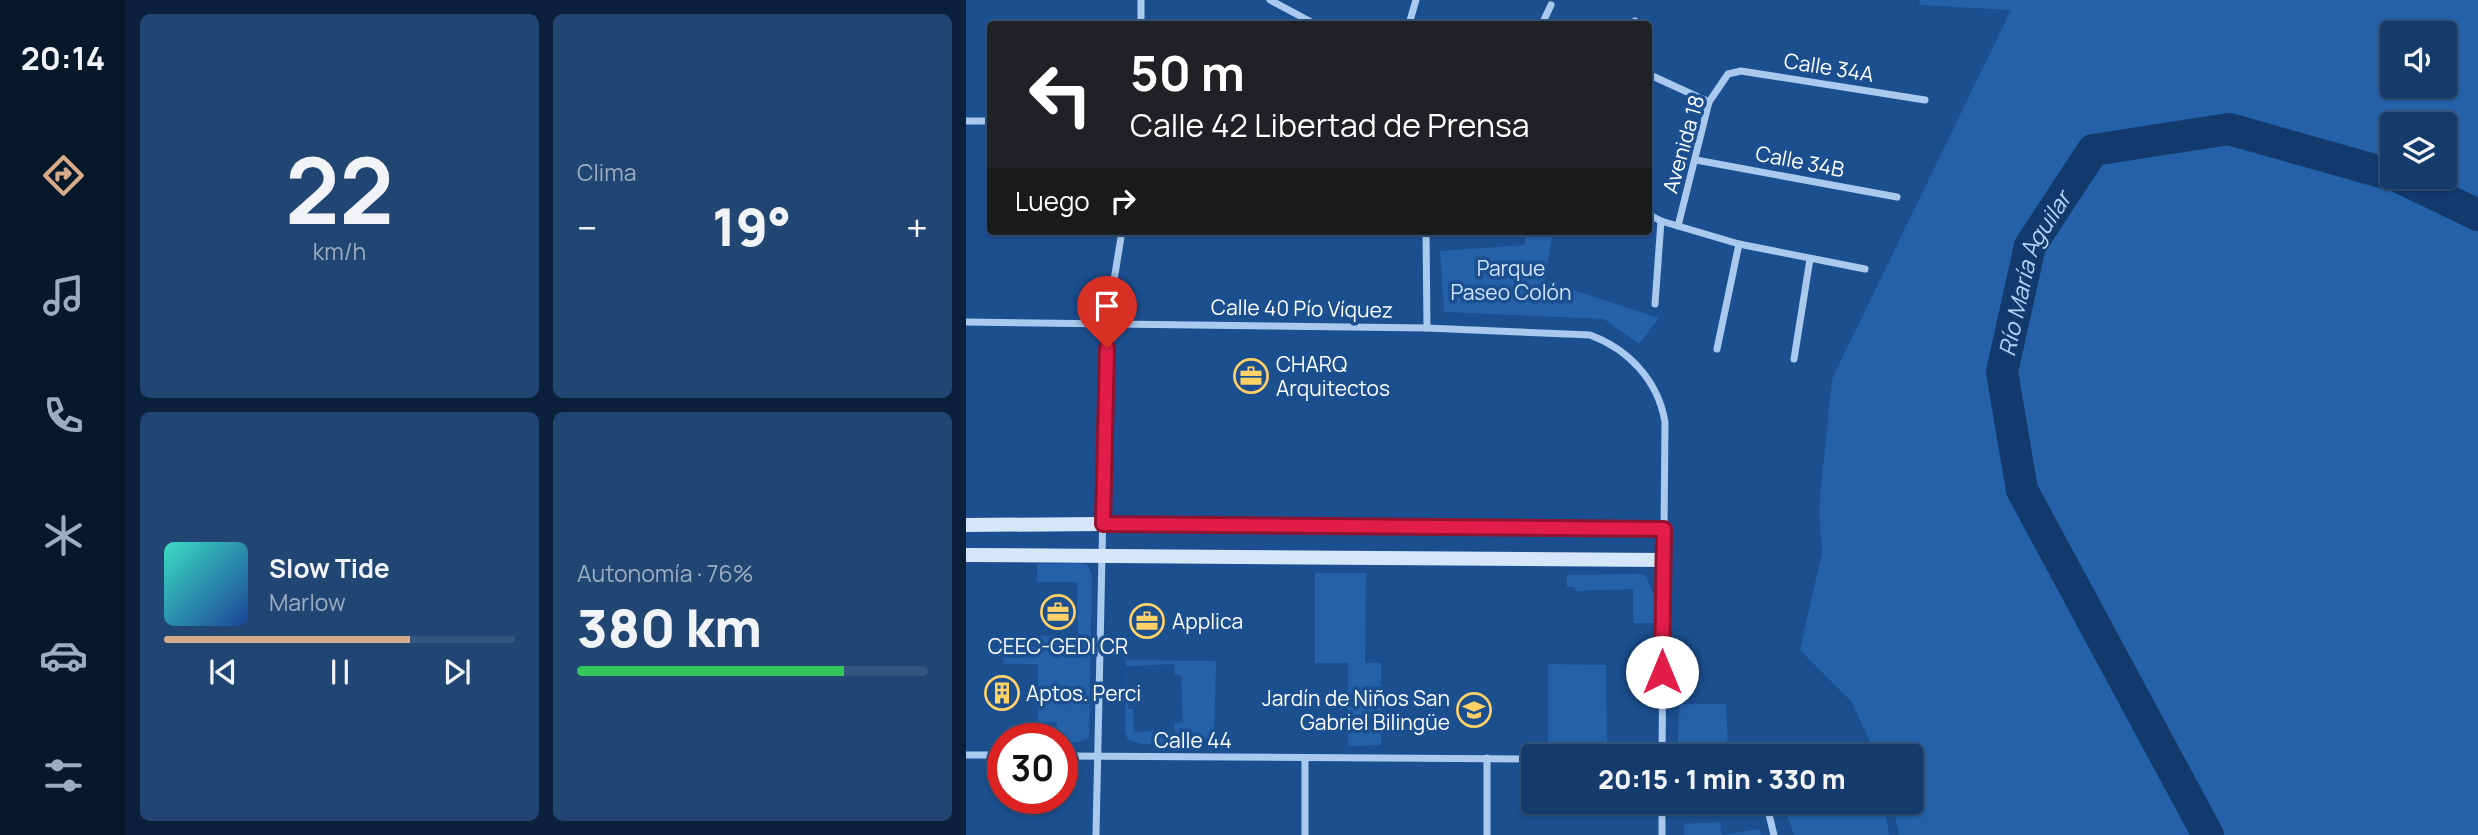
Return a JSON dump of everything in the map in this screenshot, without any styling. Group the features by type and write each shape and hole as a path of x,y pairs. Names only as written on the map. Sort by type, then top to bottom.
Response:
{"main road":[{"path":"966,525 1664,529"},
{"path":"966,555 1663,560"}],"street":[{"path":"1141,0 1141,21"},
{"path":"1270,0 1309,21"},
{"path":"1410,21 1416,0"},
{"path":"1543,21 1551,5"},
{"name":"Calle 34A","path":"1728,74 1741,71 1925,100"},
{"name":"Avenida 18","path":"1678,226 1709,102 1728,74"},
{"path":"1652,76 1709,102"},
{"path":"966,121 987,121"},
{"name":"Calle 34B","path":"1696,160 1897,197"},
{"path":"1652,216 1739,244 1866,269"},
{"name":"Avenida 18","path":"1655,304 1661,221"},
{"path":"1096,835 1107,323 1121,235"},
{"path":"1426,235 1427,328"},
{"path":"1717,349 1739,244"},
{"path":"1794,359 1810,259"},
{"name":"Calle 40 Pío Víquez","path":"966,322 1427,328 1590,335 1611,343 1630,358 1645,375 1663,409 1664,529"},
{"path":"1662,744 1664,529"},
{"path":"966,755 987,755"},
{"name":"Calle 44","path":"1078,756 1521,759"},
{"path":"1305,758 1305,835"},
{"path":"1487,758 1487,835"},
{"path":"1662,814 1662,835"},
{"path":"1769,814 1774,835"}],"green space":[{"path":"1920,0 2478,0 2478,835 1899,835 1895,814 1923,814 1923,744 1871,744 1851,701 1800,650 1822,552 1819,508 1832,379 2011,10 1919,5"},
{"name":"Parque Paseo Colón","path":"1525,235 1552,235 1545,281 1659,318 1639,344 1604,319 1444,312 1440,251 1525,245"},
{"path":"1081,563 1088,566 1092,575 1089,733 1088,738 1080,742 1078,723 1038,723 1038,664 1003,664 1003,647 1038,647 1038,636 1078,635 1077,582 1037,582 1037,564"},
{"path":"1315,573 1366,573 1365,663 1381,663 1381,745 1348,746 1348,663 1315,663"},
{"path":"1567,575 1646,576 1654,595 1654,623 1633,623 1633,589 1575,591 1574,587 1567,587"},
{"path":"1126,660 1216,661 1214,744 1141,744 1128,740 1125,732","holes":["1174,664 1175,675 1181,675 1183,722 1174,723 1175,738 1160,738 1160,731 1134,732 1133,709 1128,709 1126,666"]},
{"path":"1548,664 1606,665 1607,744 1548,744"},
{"path":"1679,704 1726,704 1728,744 1678,744"},
{"path":"1787,814 1886,814 1889,835 1794,835"},
{"path":"1720,822 1722,835 1684,835 1684,824"},
{"path":"1760,829 1761,835 1722,835"}],"waterway":[{"name":"Río María Aguilar","path":"2208,835 2022,490 2002,372 2030,246 2093,150 2229,129 2380,172"},
{"name":"Río María Aguilar","path":"2424,189 2478,215"}],"place":[{"name":"CHARQ Arquitectos","path":"1251,376"},
{"name":"CEEC-GEDI CR","path":"1058,612"},
{"name":"Applica","path":"1147,621"},
{"name":"Aptos. Perci","path":"1002,693"},
{"name":"Jardín de Niños San Gabriel Bilingüe","path":"1474,710"}],"route":[{"path":"1107,348 1103,524 1664,529 1662,672"}]}
